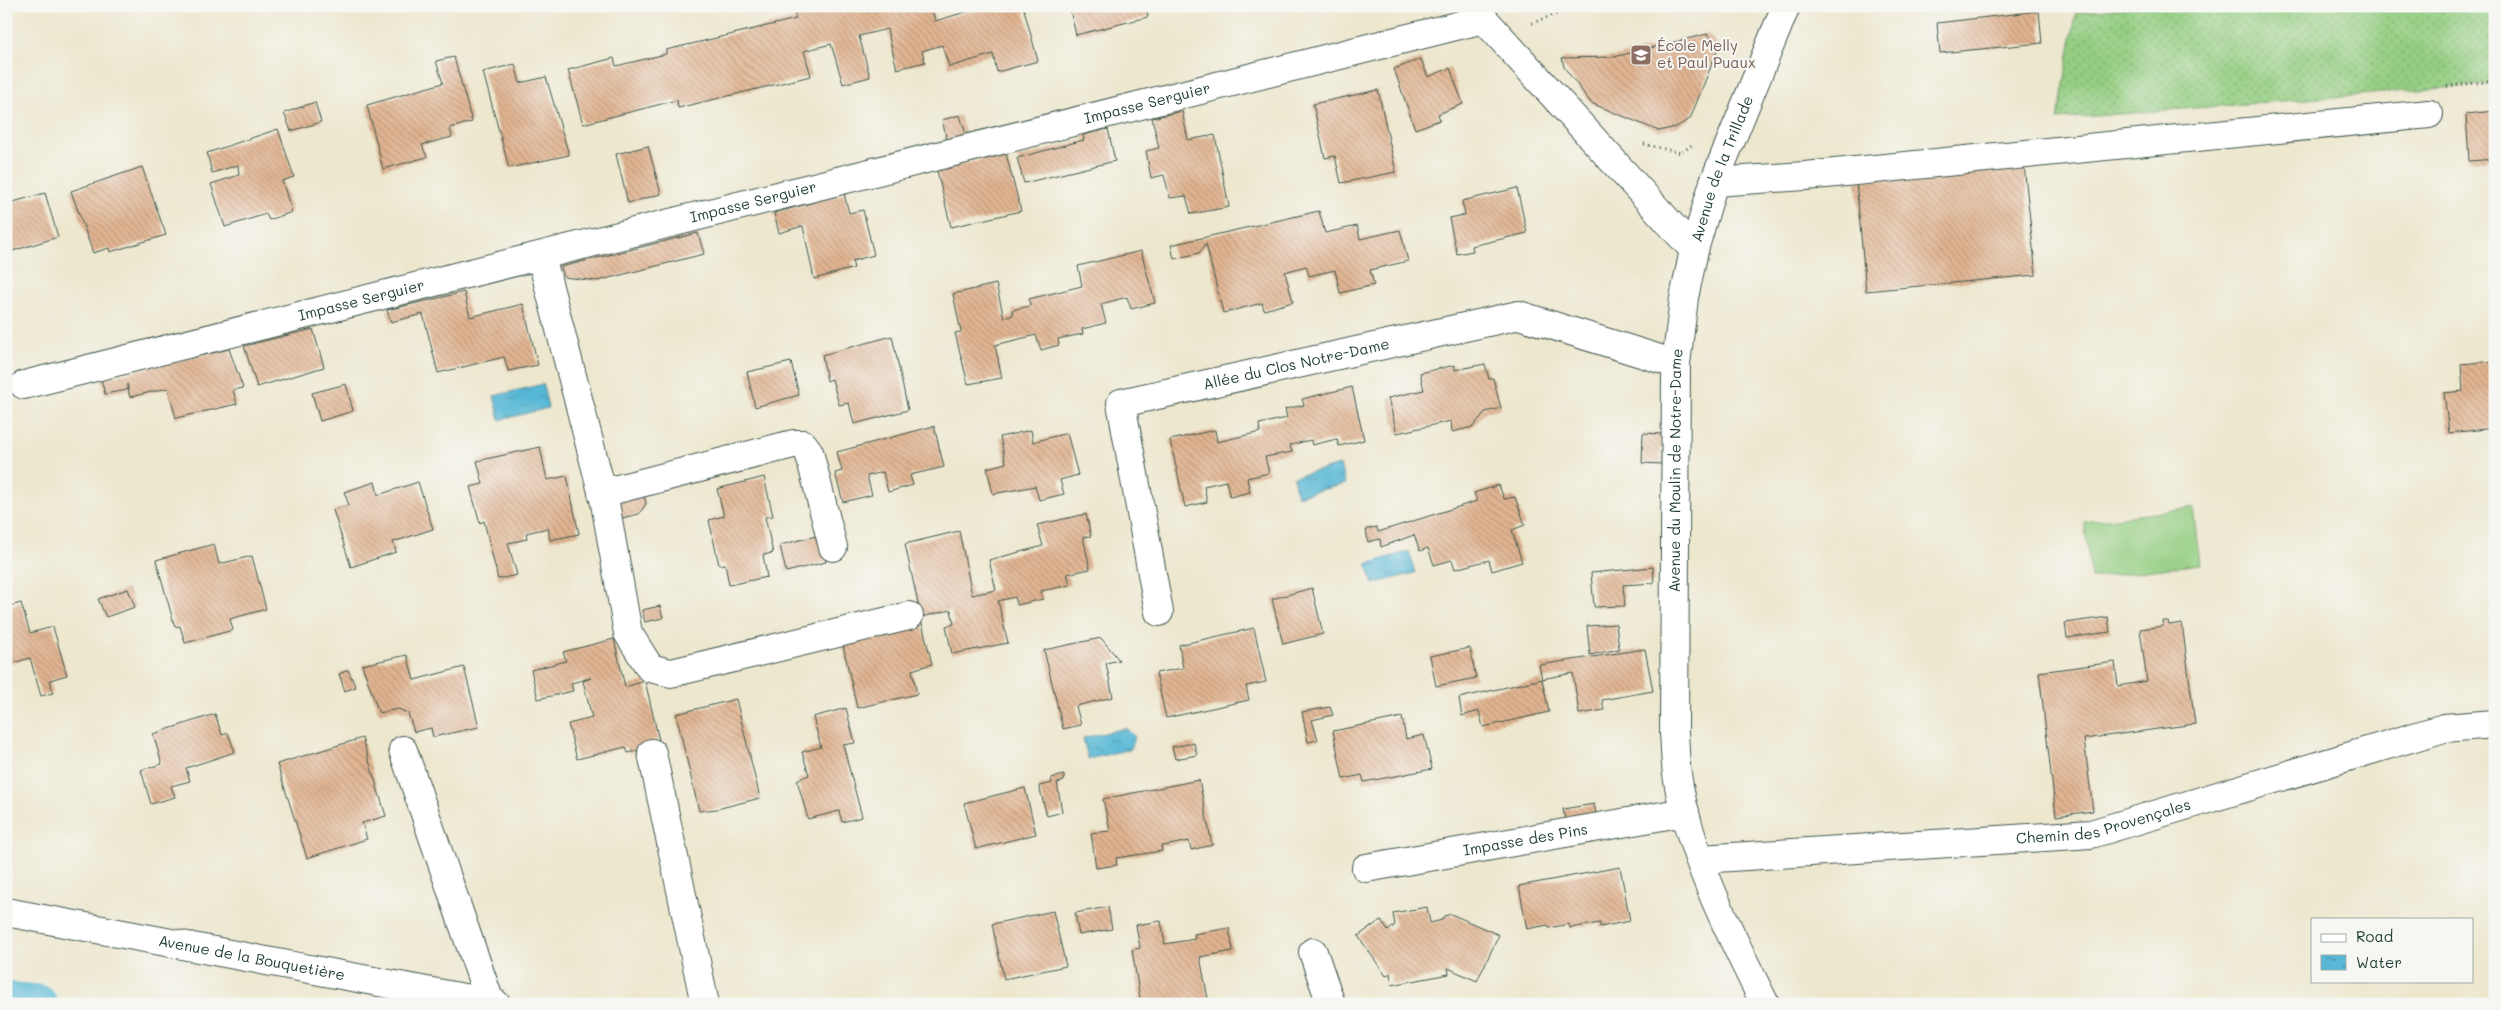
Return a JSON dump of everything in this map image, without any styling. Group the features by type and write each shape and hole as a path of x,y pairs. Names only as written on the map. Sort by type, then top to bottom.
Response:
{"street":[{"name":"Avenue de la Trillade","path":"1694,250 1714,182 1786,6"},
{"path":"1485,20 1694,250"},
{"name":"Impasse Serguier","path":"24,385 1485,20"},
{"path":"1714,182 1805,176 2429,114"},
{"name":"Avenue du Moulin de Notre-Dame","path":"1694,250 1684,298 1676,364 1674,732 1677,775 1700,860 1738,948 1765,1004"},
{"path":"541,256 602,493 628,633 650,668 672,673 909,616"},
{"name":"Allée du Clos Notre-Dame","path":"1159,612 1121,404 1519,315 1676,364"},
{"path":"602,493 793,444 803,444 809,452 833,547"},
{"name":"Chemin des Provençales","path":"1700,860 2091,834 2444,728 2495,724"},
{"path":"403,750 493,1003"},
{"path":"652,753 705,1004"},
{"name":"Impasse des Pins","path":"1366,868 1686,812"},
{"name":"Avenue de la Bouquetière","path":"6,912 493,1003"},
{"path":"1313,952 1330,1004"}],"path":[{"path":"1485,20 1578,6"},
{"path":"1636,142 1681,153 1700,138"}],"green space":[{"path":"2144,6 2495,6 2495,84 2058,119 2076,13"},
{"path":"2193,508 2200,564 2091,578 2084,522"}],"water":[{"path":"543,384 548,408 500,420 494,396"},
{"path":"1340,465 1345,484 1297,496 1293,477"},
{"path":"1409,551 1415,573 1373,584 1367,564"},
{"path":"1126,728 1135,737 1131,749 1088,759 1083,738"}],"building":[{"path":"816,6 931,6 935,21 986,6 1023,6 1038,61 997,72 993,54 949,67 942,45 922,51 925,62 897,69 887,29 859,36 870,77 843,84 831,44 804,51 811,76 678,108 677,100 583,124 568,70 614,58 616,66 666,54 666,50 796,19 794,12"},
{"path":"1069,6 1146,6 1148,17 1076,35"},
{"path":"2039,11 2042,43 1940,53 1937,23"},
{"path":"1707,34 1719,46 1690,119 1676,127 1659,131 1591,103 1564,67 1562,58 1614,57"},
{"path":"454,57 472,122 450,128 452,137 422,145 427,157 383,169 367,105 443,83 436,61"},
{"path":"1421,59 1428,77 1450,68 1463,104 1438,114 1440,120 1415,129 1394,69"},
{"path":"515,64 520,83 546,77 569,155 509,168 483,72"},
{"path":"1378,90 1396,172 1341,183 1335,156 1325,158 1313,104"},
{"path":"315,102 321,122 291,131 284,113"},
{"path":"1182,111 1188,140 1215,135 1229,207 1191,214 1186,196 1170,198 1164,175 1151,178 1146,151 1159,148 1152,118"},
{"path":"2495,111 2495,159 2469,161 2466,114"},
{"path":"960,115 966,135 947,140 942,120"},
{"path":"278,129 294,177 282,181 292,212 269,220 266,214 225,227 211,184 239,175 238,165 212,173 207,153"},
{"path":"1108,129 1115,161 1024,183 1017,158 1084,140 1083,135"},
{"path":"648,146 661,194 628,203 616,154"},
{"path":"1006,154 1021,211 951,227 937,171"},
{"path":"2024,165 2036,275 1866,291 1856,181"},
{"path":"142,167 166,235 110,252 109,248 93,253 71,191"},
{"path":"1517,188 1527,233 1472,246 1473,251 1457,254 1449,218 1465,215 1462,201"},
{"path":"45,193 58,237 6,253 6,204"},
{"path":"844,194 849,213 863,210 874,255 852,261 854,268 814,279 803,226 779,233 774,213"},
{"path":"1319,211 1325,233 1357,226 1360,239 1400,230 1408,261 1370,270 1374,285 1340,293 1335,270 1309,276 1306,266 1285,272 1293,302 1264,310 1262,303 1223,313 1206,244 1199,253 1174,259 1171,245"},
{"path":"698,233 704,254 597,281 564,277 561,267"},
{"path":"1141,251 1155,303 1131,309 1127,297 1101,304 1106,323 1082,329 1083,334 1058,339 1059,345 1041,350 1036,335 995,345 1002,378 968,384 955,333 961,332 953,294 996,284 1004,318 1013,315 1012,310 1030,306 1029,299 1082,286 1078,266"},
{"path":"464,292 470,317 523,304 538,365 508,371 504,357 438,373 423,314 391,322 387,310"},
{"path":"313,329 324,367 257,387 244,346"},
{"path":"892,336 908,410 854,424 849,403 839,405 832,379 827,381 822,355"},
{"path":"229,349 243,388 233,390 237,404 176,418 168,388 130,397 127,384 127,390 105,394 101,379"},
{"path":"2495,361 2495,428 2449,433 2444,393 2463,391 2461,364"},
{"path":"791,362 799,395 755,407 747,372"},
{"path":"1485,364 1489,379 1493,378 1501,408 1485,412 1473,427 1452,432 1451,421 1397,433 1388,398 1424,390 1420,373 1455,365 1455,370"},
{"path":"346,384 353,411 320,421 312,393"},
{"path":"1352,387 1364,440 1339,446 1337,439 1312,445 1311,440 1290,445 1292,452 1265,457 1269,473 1247,478 1250,492 1230,497 1226,481 1204,486 1207,502 1185,507 1170,440 1215,430 1217,442 1260,432 1259,424 1287,418 1285,409 1304,405 1302,399"},
{"path":"934,426 944,467 910,475 913,485 888,492 883,472 867,476 872,495 843,502 835,473 842,471 837,452"},
{"path":"1031,430 1033,442 1067,433 1078,475 1060,480 1064,494 1039,500 1035,486 993,494 987,468 1006,463 1000,437"},
{"path":"1643,433 1662,434 1661,464 1642,463"},
{"path":"540,447 547,480 567,476 579,534 550,540 548,528 526,533 527,539 508,543 517,575 498,579 484,521 480,523 470,487 483,484 477,461"},
{"path":"764,477 773,516 765,517 773,553 763,555 767,577 729,585 725,564 719,565 709,520 724,516 717,489"},
{"path":"375,482 378,495 418,482 433,529 393,542 396,552 351,567 333,510 349,505 344,492"},
{"path":"1499,485 1504,499 1515,497 1525,525 1512,530 1522,562 1492,571 1489,560 1455,569 1452,560 1434,565 1428,548 1420,551 1414,535 1381,547 1380,539 1368,542 1366,529 1377,527 1378,532 1477,501 1474,493"},
{"path":"642,487 646,504 639,514 618,519 616,508 628,490"},
{"path":"1086,514 1091,536 1083,537 1090,569 1067,574 1070,585 1041,591 1043,599 1017,605 1015,597 998,601 1008,643 952,654 946,626 954,624 951,610 921,617 905,544 959,531 972,595 996,590 989,560 1043,546 1037,525"},
{"path":"820,535 826,562 786,572 780,545"},
{"path":"214,544 219,564 252,556 266,609 230,619 233,630 185,643 180,626 175,627 156,560"},
{"path":"1653,567 1654,583 1623,585 1625,606 1594,607 1591,573"},
{"path":"1312,588 1323,634 1283,644 1272,599"},
{"path":"128,589 135,607 106,617 98,599"},
{"path":"21,603 30,633 53,627 67,675 50,680 53,693 41,696 30,658 6,665 6,607"},
{"path":"660,606 663,618 645,622 642,610"},
{"path":"2108,617 2110,632 2067,638 2065,623"},
{"path":"2162,621 2168,621 2169,625 2182,623 2195,724 2084,739 2093,811 2056,816 2039,672 2115,662 2118,686 2147,681 2140,629 2163,626"},
{"path":"922,623 932,664 912,670 917,694 857,708 842,641"},
{"path":"1616,624 1619,649 1590,655 1587,626"},
{"path":"1254,628 1266,682 1246,686 1249,700 1166,718 1156,673 1183,668 1179,645"},
{"path":"1101,638 1119,660 1106,663 1113,697 1076,706 1081,725 1063,729 1044,650"},
{"path":"614,639 625,687 645,681 659,740 646,743 647,748 628,753 626,747 577,759 568,724 592,718 583,681 591,678 571,683 573,691 538,699 531,670 566,661 563,652"},
{"path":"1470,648 1476,678 1436,686 1430,656"},
{"path":"1645,649 1653,691 1602,700 1604,710 1579,714 1573,673 1542,679 1539,665"},
{"path":"407,655 414,680 464,667 479,727 433,737 431,728 414,732 408,713 398,709 379,713 362,665"},
{"path":"348,670 356,687 345,691 339,674"},
{"path":"1542,679 1549,712 1483,727 1479,711 1462,716 1459,698"},
{"path":"736,699 760,798 717,809 699,811 676,714"},
{"path":"1330,707 1333,715 1312,720 1318,740 1308,742 1302,712"},
{"path":"846,708 855,743 843,745 862,817 842,822 839,811 808,819 797,780 809,775 802,752 821,747 813,717"},
{"path":"215,714 222,735 228,733 235,752 186,768 190,781 171,786 175,797 151,804 141,770 162,764 153,734"},
{"path":"1402,717 1406,739 1424,735 1432,769 1364,782 1362,775 1343,779 1333,731"},
{"path":"362,738 386,816 362,823 367,839 307,858 277,764"},
{"path":"1194,743 1197,755 1175,759 1172,747"},
{"path":"1064,775 1064,781 1057,783 1062,812 1047,816 1039,786 1052,783 1051,778"},
{"path":"1199,780 1212,845 1191,850 1189,841 1161,846 1162,851 1116,858 1117,865 1096,868 1091,833 1110,831 1103,799"},
{"path":"1025,788 1036,834 976,849 964,803"},
{"path":"1594,804 1596,814 1565,819 1563,809"},
{"path":"1620,867 1630,921 1600,927 1600,923 1570,928 1569,924 1549,928 1548,925 1527,929 1519,886"},
{"path":"1108,907 1112,929 1079,935 1075,913"},
{"path":"1427,907 1430,923 1442,920 1444,916 1451,914 1499,935 1477,981 1448,968 1449,974 1392,985 1390,973 1386,976 1358,936 1381,920 1388,931 1395,925 1393,913"},
{"path":"1053,911 1066,966 1004,979 992,924"},
{"path":"1161,921 1165,944 1195,939 1194,934 1229,928 1233,951 1200,957 1209,1004 1141,1004 1132,950 1140,948 1136,925"}],"waterway":[{"path":"6,1001 38,1004"}],"place":[{"name":"École Melly et Paul Puaux","path":"1641,55"}]}
